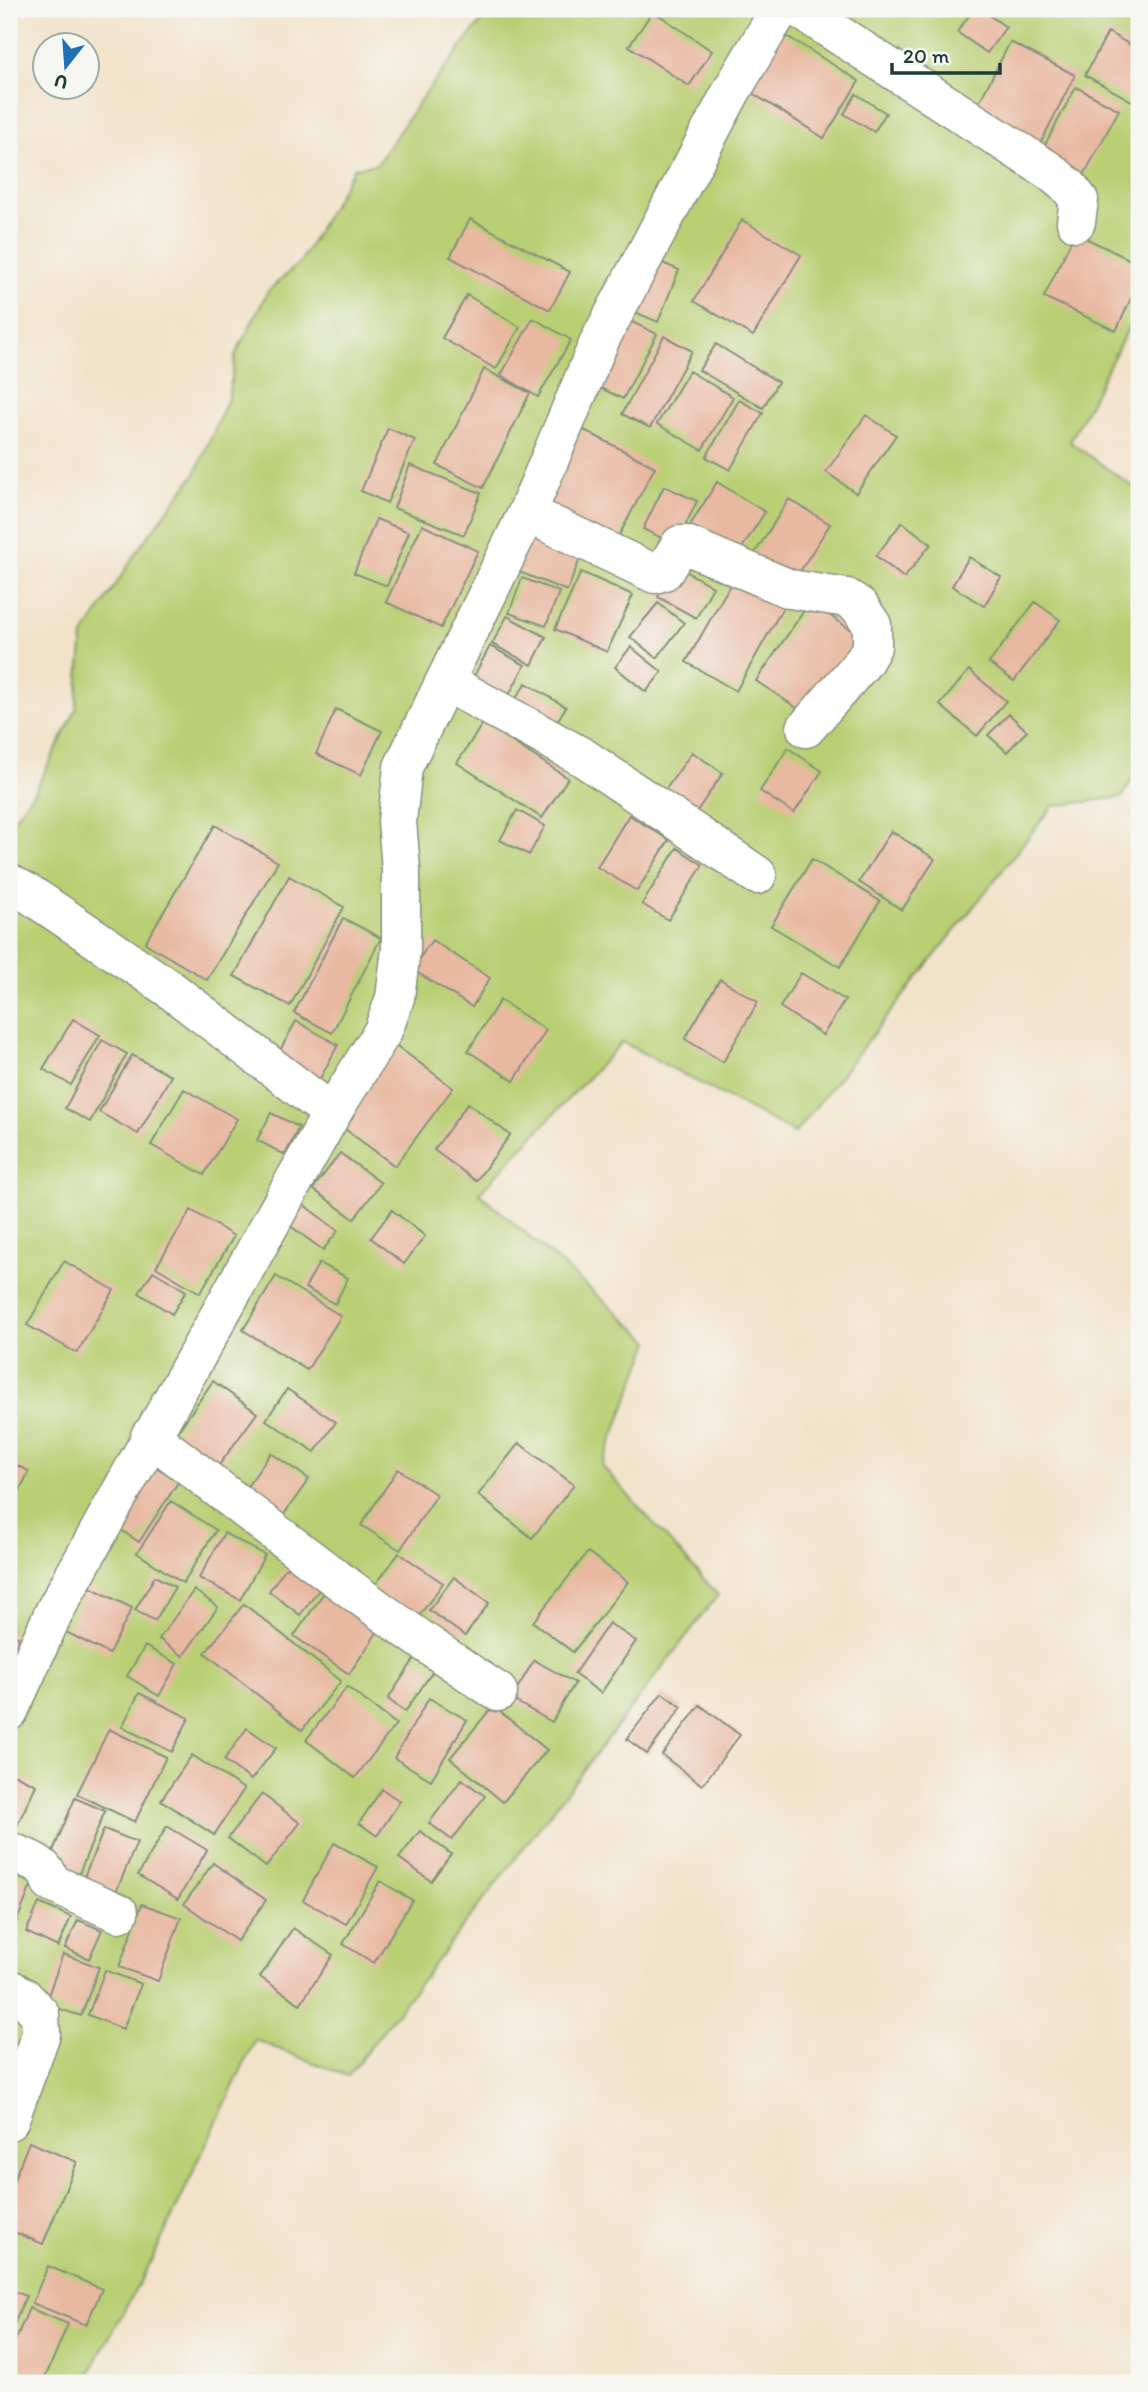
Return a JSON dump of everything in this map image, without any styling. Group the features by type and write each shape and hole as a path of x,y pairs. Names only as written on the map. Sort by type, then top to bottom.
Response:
{"street":[{"path":"9,1711 54,1612 150,1436 332,1113 383,1031 395,998 401,949 401,869 397,821 403,766 527,513 606,328 731,92 780,9"},
{"path":"799,9 1051,172 1069,187 1079,200 1076,222"},
{"path":"527,513 655,574 664,571 680,545 686,545 790,589 847,598 859,606 872,625 872,647 864,661 806,728"},
{"path":"446,682 584,758 758,875"},
{"path":"9,883 167,987 332,1113"},
{"path":"150,1436 329,1574 435,1651 498,1692"},
{"path":"9,1851 42,1866 48,1872 51,1883 119,1913"},
{"path":"9,1988 24,1997 40,2014 41,2034 9,2118"}],"green space":[{"path":"491,9 1139,9 1139,307 1070,442 1139,491 1139,768 1122,797 1053,806 795,1133 622,1042 479,1193 650,1341 602,1466 718,1595 348,2076 255,2040 152,2260 84,2383 9,2383 9,825 36,789 76,710 83,636 140,547 195,474 228,399 236,353 268,291 300,262 354,168 377,164 421,99"}],"building":[{"path":"974,9 980,9 1006,27 987,53 957,32"},
{"path":"653,11 712,51 689,86 629,46"},
{"path":"779,31 859,81 824,138 744,88"},
{"path":"1108,32 1139,50 1139,105 1085,75"},
{"path":"1010,42 1075,75 1038,148 973,114"},
{"path":"1076,87 1119,110 1084,175 1041,152"},
{"path":"856,94 886,113 874,132 844,114"},
{"path":"470,219 570,272 550,310 450,257"},
{"path":"742,220 801,255 753,336 694,301"},
{"path":"1075,233 1139,264 1139,281 1116,331 1044,297"},
{"path":"644,255 679,270 658,322 623,307"},
{"path":"467,295 520,327 496,369 442,338"},
{"path":"533,318 571,340 538,397 501,375"},
{"path":"630,321 657,334 623,399 596,386"},
{"path":"664,336 692,351 650,428 622,414"},
{"path":"716,344 778,382 763,408 699,370"},
{"path":"484,369 530,393 483,488 437,465"},
{"path":"689,371 733,397 702,450 657,424"},
{"path":"739,400 763,413 730,470 706,457"},
{"path":"866,415 896,435 856,493 826,472"},
{"path":"388,428 415,440 387,503 361,491"},
{"path":"582,429 655,467 611,551 538,512"},
{"path":"410,465 481,493 464,535 394,508"},
{"path":"717,482 765,512 731,565 684,535"},
{"path":"664,486 697,501 676,545 643,529"},
{"path":"789,499 830,524 792,584 751,559"},
{"path":"376,519 409,532 387,586 354,573"},
{"path":"902,522 931,544 904,578 876,556"},
{"path":"422,525 478,551 441,628 386,602"},
{"path":"530,530 583,551 567,591 514,570"},
{"path":"969,557 1001,577 984,606 952,586"},
{"path":"675,565 713,587 696,618 658,597"},
{"path":"581,572 633,595 607,652 555,629"},
{"path":"522,578 559,592 546,626 509,613"},
{"path":"734,578 784,606 736,691 686,662"},
{"path":"810,602 867,641 814,719 756,681"},
{"path":"1035,602 1060,620 1014,681 989,663"},
{"path":"658,603 684,623 657,658 630,637"},
{"path":"507,616 546,637 532,665 492,644"},
{"path":"490,646 525,665 502,708 467,689"},
{"path":"631,647 662,672 646,692 615,667"},
{"path":"969,670 1006,701 977,736 940,705"},
{"path":"526,683 566,707 551,731 511,706"},
{"path":"336,709 382,731 361,775 316,754"},
{"path":"1009,714 1027,731 1007,752 988,735"},
{"path":"483,723 568,778 542,818 457,763"},
{"path":"788,748 822,771 794,813 760,791"},
{"path":"692,752 723,773 690,821 659,799"},
{"path":"517,810 545,826 529,855 500,840"},
{"path":"629,815 669,840 637,891 597,867"},
{"path":"215,825 278,862 207,980 145,943"},
{"path":"891,831 935,859 902,910 859,882"},
{"path":"677,848 703,865 668,920 642,904"},
{"path":"812,859 880,901 840,967 771,926"},
{"path":"289,876 344,907 290,1006 234,976"},
{"path":"343,918 381,938 332,1033 294,1013"},
{"path":"432,940 490,978 472,1007 412,969"},
{"path":"801,973 845,1000 823,1035 780,1007"},
{"path":"720,979 758,1002 723,1062 685,1039"},
{"path":"500,1000 546,1030 514,1081 468,1051"},
{"path":"73,1019 100,1035 71,1085 43,1069"},
{"path":"296,1021 338,1045 315,1088 272,1065"},
{"path":"102,1040 127,1054 90,1122 65,1108"},
{"path":"393,1043 453,1088 395,1166 334,1121"},
{"path":"132,1055 171,1076 138,1134 99,1112"},
{"path":"184,1089 237,1119 204,1175 151,1145"},
{"path":"468,1103 510,1135 476,1181 434,1150"},
{"path":"271,1113 299,1127 285,1155 257,1140"},
{"path":"340,1153 381,1183 354,1219 313,1189"},
{"path":"296,1199 338,1231 323,1250 281,1219"},
{"path":"191,1210 234,1236 200,1293 156,1267"},
{"path":"392,1210 425,1236 404,1264 371,1238"},
{"path":"64,1261 114,1290 77,1353 27,1325"},
{"path":"319,1263 348,1278 335,1304 305,1288"},
{"path":"153,1271 186,1291 172,1314 139,1293"},
{"path":"276,1276 341,1316 307,1370 243,1330"},
{"path":"213,1381 257,1413 217,1468 174,1437"},
{"path":"287,1389 336,1422 315,1452 266,1420"},
{"path":"519,1443 574,1485 532,1538 478,1495"},
{"path":"271,1453 309,1479 277,1524 239,1498"},
{"path":"9,1462 29,1471 9,1513"},
{"path":"151,1464 179,1481 139,1542 112,1524"},
{"path":"398,1469 437,1495 400,1550 361,1525"},
{"path":"171,1501 216,1530 183,1583 137,1553"},
{"path":"224,1533 265,1555 240,1600 199,1578"},
{"path":"588,1552 628,1582 573,1652 533,1622"},
{"path":"399,1553 443,1583 417,1619 373,1588"},
{"path":"293,1558 325,1582 300,1615 269,1591"},
{"path":"155,1576 175,1587 155,1621 135,1610"},
{"path":"454,1577 489,1603 465,1636 429,1610"},
{"path":"88,1586 132,1608 109,1654 66,1632"},
{"path":"194,1590 218,1607 183,1656 159,1639"},
{"path":"324,1593 378,1631 349,1674 294,1636"},
{"path":"244,1604 341,1681 302,1730 205,1653"},
{"path":"609,1623 636,1641 601,1693 574,1674"},
{"path":"9,1632 20,1638 9,1657"},
{"path":"145,1646 177,1664 159,1696 127,1676"},
{"path":"415,1658 433,1671 405,1712 388,1699"},
{"path":"534,1660 575,1683 552,1722 511,1699"},
{"path":"347,1687 396,1724 355,1778 306,1740"},
{"path":"139,1693 189,1718 172,1752 122,1727"},
{"path":"662,1693 682,1707 647,1754 627,1739"},
{"path":"429,1698 467,1720 431,1780 394,1758"},
{"path":"700,1705 740,1735 702,1785 662,1755"},
{"path":"493,1706 547,1750 503,1802 450,1758"},
{"path":"247,1728 276,1748 251,1780 224,1760"},
{"path":"109,1729 166,1757 135,1822 77,1794"},
{"path":"192,1755 244,1789 214,1835 161,1800"},
{"path":"9,1772 36,1785 12,1837 9,1835"},
{"path":"462,1779 485,1796 452,1840 429,1823"},
{"path":"382,1789 400,1801 377,1836 359,1823"},
{"path":"262,1794 300,1823 266,1867 228,1838"},
{"path":"75,1798 105,1811 78,1876 48,1863"},
{"path":"167,1826 207,1850 178,1899 138,1875"},
{"path":"104,1829 137,1842 114,1897 81,1884"},
{"path":"420,1831 451,1854 431,1881 399,1858"},
{"path":"334,1843 378,1867 346,1924 303,1900"},
{"path":"213,1863 266,1900 237,1941 184,1904"},
{"path":"9,1874 32,1883 9,1941"},
{"path":"380,1881 412,1900 374,1963 343,1944"},
{"path":"39,1903 71,1917 58,1947 26,1932"},
{"path":"142,1904 181,1918 158,1981 119,1967"},
{"path":"78,1920 102,1930 89,1959 65,1948"},
{"path":"293,1928 333,1955 300,2004 260,1977"},
{"path":"63,1954 99,1967 81,2016 45,2004"},
{"path":"105,1970 141,1984 123,2029 88,2015"},
{"path":"29,2142 77,2162 43,2244 9,2230 9,2192"},
{"path":"48,2266 102,2289 86,2325 32,2303"},
{"path":"9,2289 26,2296 9,2336"},
{"path":"29,2308 68,2324 43,2383 9,2383 9,2355"}]}
